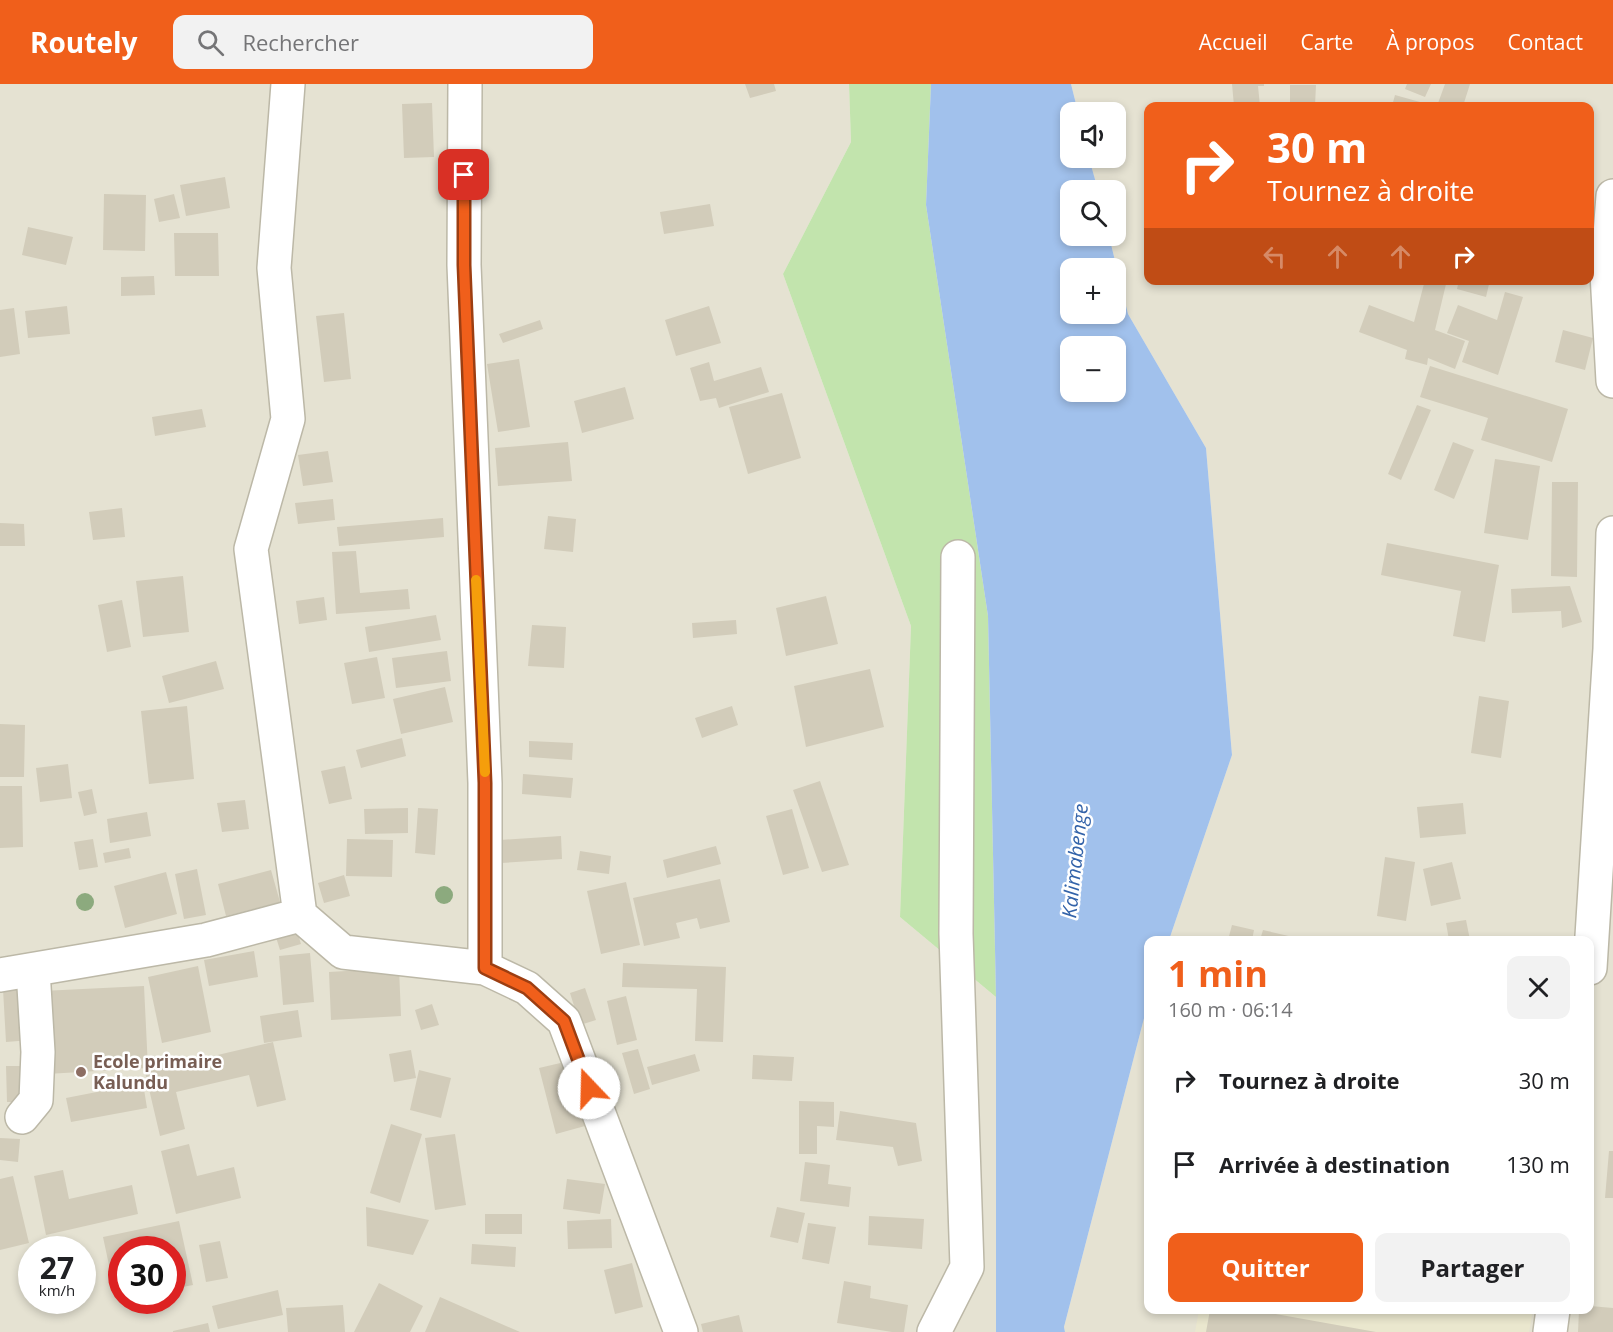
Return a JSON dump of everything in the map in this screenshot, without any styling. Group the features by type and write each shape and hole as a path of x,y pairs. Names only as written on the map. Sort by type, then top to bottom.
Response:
{"street":[{"path":"288,84 273,268 288,419 251,549 300,915 343,952 485,968 527,988 564,1021 681,1332"},
{"path":"465,84 464,265 485,783 485,968"},
{"path":"1613,196 1607,273 1613,381"},
{"path":"1592,936 1610,649 1613,533"},
{"path":"934,1332 967,1267 956,934 958,557"},
{"path":"0,975 206,940 300,915"},
{"path":"22,1117 36,1100 38,1052 33,970"},
{"path":"1550,1332 1552,1314"}],"shaded area":[{"path":"0,84 849,84 851,142 783,274 911,626 900,917 996,997 996,1332 0,1332"},
{"path":"1071,84 1613,84 1613,1332 1065,1332 1064,1327 1144,1018 1144,1314 1594,1314 1594,936 1170,936 1232,755 1206,448 1128,314 1126,258 1114,258 1111,246 1126,246 1126,180 1095,180 1092,168 1126,168 1126,102 1076,102"},
{"path":"1198,1314 1532,1314 1529,1332 1195,1332"}],"green space":[{"path":"849,84 931,84 926,205 988,616 996,997 900,917 911,626 783,274 851,142"}],"water":[{"name":"Kalimabenge","path":"931,84 1071,84 1076,102 1060,102 1060,168 1092,168 1095,180 1060,180 1060,246 1111,246 1114,258 1060,258 1060,324 1126,324 1126,306 1128,314 1206,448 1232,755 1170,936 1144,936 1144,1018 1064,1327 1065,1332 996,1332 996,997 988,616 926,205"}],"building":[{"path":"745,84 774,84 776,91 750,98"},
{"path":"1232,84 1264,84 1264,86 1258,86 1260,102 1234,102"},
{"path":"1407,84 1431,84 1425,97 1405,89"},
{"path":"1445,84 1470,84 1464,102 1438,102"},
{"path":"1290,85 1316,85 1315,102 1290,102"},
{"path":"1395,95 1420,102 1393,102"},
{"path":"432,103 434,157 404,158 402,104"},
{"path":"225,177 230,208 186,216 180,185"},
{"path":"104,194 146,195 145,251 103,250"},
{"path":"174,194 180,218 159,222 154,199"},
{"path":"710,204 714,226 664,234 660,212"},
{"path":"1594,218 1598,219 1594,244"},
{"path":"28,227 73,237 66,265 22,255"},
{"path":"174,233 218,233 219,276 175,276"},
{"path":"154,276 155,295 121,296 121,277"},
{"path":"1424,285 1446,285 1435,330 1465,341 1455,369 1428,358 1427,365 1405,359 1407,350 1359,332 1369,305 1414,322"},
{"path":"1458,285 1489,285 1486,297 1457,289"},
{"path":"1505,292 1523,297 1498,375 1462,362 1469,341 1447,333 1458,305 1497,320"},
{"path":"67,306 70,334 28,338 25,311"},
{"path":"709,306 721,343 676,356 665,320"},
{"path":"14,308 20,354 0,357 0,310"},
{"path":"344,313 351,379 324,382 316,316"},
{"path":"540,320 543,329 503,343 499,334"},
{"path":"1563,330 1593,338 1585,370 1555,362"},
{"path":"519,359 530,427 498,432 487,364"},
{"path":"709,362 714,381 761,367 769,392 719,408 716,398 700,401 690,368"},
{"path":"1430,366 1568,409 1552,462 1481,440 1488,418 1420,397"},
{"path":"625,387 634,419 582,433 574,401"},
{"path":"782,393 801,458 748,474 729,407"},
{"path":"1417,405 1431,410 1401,480 1388,474"},
{"path":"202,409 206,427 155,436 152,417"},
{"path":"568,442 572,481 498,486 495,448"},
{"path":"1453,442 1474,450 1454,499 1434,490"},
{"path":"328,451 333,482 303,486 298,455"},
{"path":"1495,459 1540,466 1528,540 1484,533"},
{"path":"1552,482 1578,482 1577,577 1551,576"},
{"path":"333,499 335,520 298,524 295,503"},
{"path":"122,508 125,537 93,540 89,512"},
{"path":"548,516 576,519 573,552 544,549"},
{"path":"443,518 444,537 339,546 337,527"},
{"path":"0,523 24,524 25,546 0,546"},
{"path":"1387,543 1499,565 1485,642 1453,636 1461,591 1381,575"},
{"path":"356,551 360,593 408,589 410,609 336,614 332,552"},
{"path":"183,576 189,632 143,637 136,581"},
{"path":"1570,586 1582,622 1562,628 1561,611 1512,613 1511,589"},
{"path":"826,596 838,644 786,656 776,608"},
{"path":"324,597 327,620 299,624 296,601"},
{"path":"122,600 131,647 107,652 98,605"},
{"path":"436,615 441,640 369,652 365,627"},
{"path":"736,620 737,634 693,638 692,623"},
{"path":"532,625 566,627 564,668 528,666"},
{"path":"447,651 451,681 396,688 392,658"},
{"path":"377,657 385,698 352,704 344,663"},
{"path":"216,661 224,689 169,703 162,676"},
{"path":"870,669 884,727 806,747 794,686"},
{"path":"445,687 453,722 401,734 393,699"},
{"path":"1479,696 1509,701 1501,758 1471,753"},
{"path":"187,706 194,779 149,784 141,711"},
{"path":"732,706 738,725 702,738 695,718"},
{"path":"0,724 25,725 24,777 0,777"},
{"path":"402,738 406,756 361,768 356,750"},
{"path":"529,741 573,743 572,760 529,757"},
{"path":"68,764 72,798 40,802 36,768"},
{"path":"345,766 352,799 329,804 321,771"},
{"path":"523,774 573,778 571,798 522,794"},
{"path":"820,781 849,865 822,872 793,790"},
{"path":"0,786 22,786 23,847 0,848"},
{"path":"92,789 97,813 84,816 78,792"},
{"path":"245,800 249,829 222,832 217,803"},
{"path":"1463,803 1466,834 1420,838 1417,807"},
{"path":"408,808 408,833 365,834 364,809"},
{"path":"418,808 438,809 435,855 415,853"},
{"path":"792,809 809,868 783,875 766,816"},
{"path":"147,812 151,836 110,843 107,819"},
{"path":"561,836 562,859 501,863 500,840"},
{"path":"93,839 98,867 79,870 74,842"},
{"path":"347,839 393,840 392,877 346,876"},
{"path":"716,846 721,864 667,878 663,860"},
{"path":"129,848 131,858 105,863 103,853"},
{"path":"580,851 611,856 609,874 577,870"},
{"path":"1385,857 1415,862 1406,921 1377,916"},
{"path":"1452,862 1461,899 1431,906 1423,869"},
{"path":"197,869 206,915 184,919 175,874"},
{"path":"271,870 280,902 226,916 218,884"},
{"path":"166,872 177,914 125,928 114,886"},
{"path":"344,875 350,896 324,903 318,883"},
{"path":"720,879 730,922 700,929 697,918 676,923 680,938 644,946 633,898"},
{"path":"626,882 640,945 601,954 587,891"},
{"path":"1466,920 1469,936 1448,936 1446,923"},
{"path":"1232,925 1254,930 1253,936 1229,936"},
{"path":"296,928 301,944 280,950 275,934"},
{"path":"1263,930 1289,936 1261,936"},
{"path":"254,951 258,977 209,986 204,960"},
{"path":"310,953 314,1002 283,1005 279,956"},
{"path":"623,963 726,967 723,1042 695,1041 697,989 622,987"},
{"path":"198,966 211,1032 162,1043 148,977"},
{"path":"399,968 401,1016 331,1020 329,972"},
{"path":"144,986 148,1068 47,1074 42,991"},
{"path":"28,987 31,1040 6,1042 3,989"},
{"path":"585,988 596,1020 580,1025 570,993"},
{"path":"626,996 637,1040 617,1045 607,1001"},
{"path":"432,1004 439,1025 421,1030 415,1010"},
{"path":"298,1010 302,1037 264,1043 260,1016"},
{"path":"273,1042 286,1100 257,1107 249,1075 176,1092 185,1129 160,1136 145,1072"},
{"path":"638,1049 650,1089 634,1094 622,1053"},
{"path":"411,1050 416,1078 394,1082 389,1054"},
{"path":"695,1054 700,1071 652,1085 647,1067"},
{"path":"753,1055 794,1057 792,1081 752,1079"},
{"path":"569,1061 585,1126 556,1134 539,1068"},
{"path":"6,1066 24,1066 24,1102 7,1102"},
{"path":"419,1070 451,1078 441,1118 410,1110"},
{"path":"143,1083 147,1108 71,1122 66,1098"},
{"path":"799,1101 834,1102 834,1127 817,1126 817,1154 799,1154"},
{"path":"840,1111 916,1123 922,1161 898,1166 893,1147 836,1140"},
{"path":"391,1124 422,1134 400,1203 370,1193"},
{"path":"455,1134 466,1205 435,1210 425,1138"},
{"path":"0,1138 20,1139 18,1162 0,1160"},
{"path":"189,1144 197,1176 234,1167 241,1198 176,1214 161,1151"},
{"path":"1609,1151 1613,1151 1613,1198 1605,1198"},
{"path":"805,1162 830,1165 828,1184 851,1187 849,1207 800,1201"},
{"path":"63,1170 69,1199 132,1185 138,1214 46,1235 34,1176"},
{"path":"13,1176 27,1236 18,1236 18,1246 0,1250 0,1179"},
{"path":"567,1179 605,1184 600,1214 563,1209"},
{"path":"366,1207 429,1220 413,1255 367,1246"},
{"path":"777,1207 805,1213 798,1243 770,1237"},
{"path":"485,1214 522,1214 522,1234 485,1234"},
{"path":"869,1216 924,1219 922,1249 868,1245"},
{"path":"611,1219 612,1248 568,1249 567,1221"},
{"path":"179,1221 182,1236 108,1236 108,1260 103,1237"},
{"path":"808,1223 836,1227 829,1264 802,1259"},
{"path":"220,1241 228,1278 206,1282 199,1245"},
{"path":"472,1244 516,1247 515,1267 471,1264"},
{"path":"186,1253 193,1285 186,1286"},
{"path":"632,1263 643,1307 615,1314 604,1270"},
{"path":"844,1281 871,1286 870,1298 908,1305 904,1332 837,1323"},
{"path":"379,1283 423,1306 410,1332 354,1332"},
{"path":"278,1290 283,1315 218,1329 212,1306"},
{"path":"440,1297 520,1332 425,1332"},
{"path":"343,1305 345,1332 288,1332 286,1308"},
{"path":"1594,1306 1613,1308 1613,1332 1578,1332 1579,1314 1594,1314"},
{"path":"1209,1314 1276,1314 1376,1332 1206,1332"},
{"path":"739,1315 743,1332 703,1332 701,1324"},
{"path":"208,1323 210,1332 173,1332 173,1331"}],"slow traffic":[{"path":"476,580 485,772"}],"place":[{"name":"Ecole primaire Kalundu","path":"81,1072"}],"route":[{"path":"464,175 464,265 485,783 485,968 527,988 564,1021 589,1088"}]}
